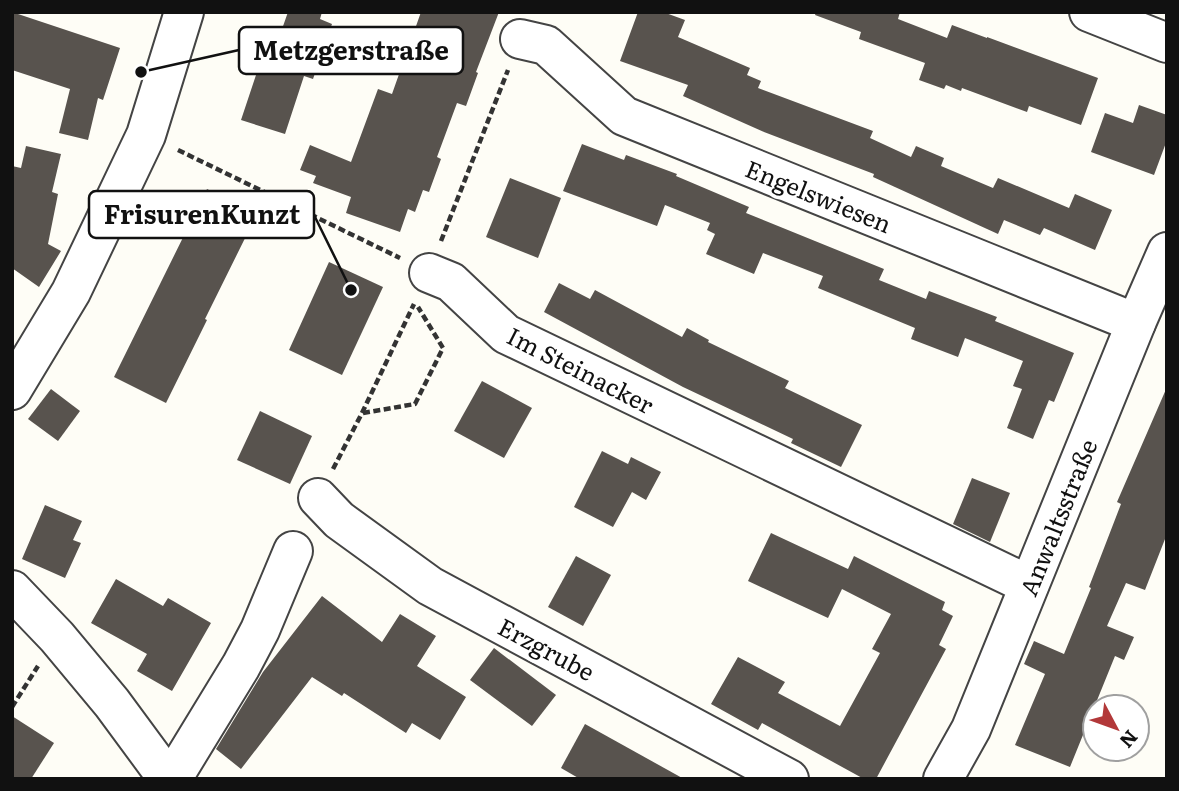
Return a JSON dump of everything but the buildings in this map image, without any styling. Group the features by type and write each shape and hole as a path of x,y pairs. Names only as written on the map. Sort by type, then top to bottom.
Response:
{"street":[{"path":"12,390 71,292 146,135 184,12"},
{"path":"1089,12 1167,43"},
{"name":"Engelswiesen","path":"520,39 546,45 624,116 1136,323"},
{"name":"Anwaltsstraße","path":"943,779 971,729 1167,252"},
{"name":"Im Steinacker","path":"422,287 451,282 506,334 1029,585"},
{"name":"Erzgrube","path":"318,498 339,520 430,586 789,779"},
{"path":"12,590 57,637 170,779 241,666 260,630 293,551"}],"path":[{"path":"146,135 289,203 422,287 443,348 415,404 362,413"},
{"path":"12,706 57,637"}],"place":[{"name":"Metzgerstraße","path":"141,72"},
{"name":"FrisurenKunzt","path":"351,290"}]}
